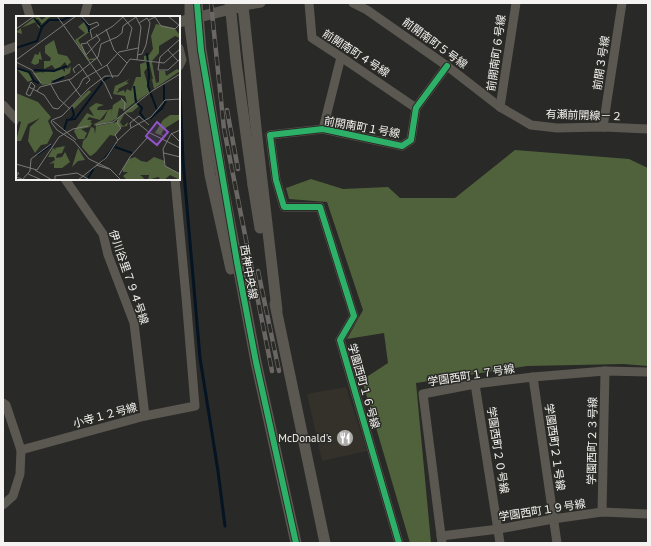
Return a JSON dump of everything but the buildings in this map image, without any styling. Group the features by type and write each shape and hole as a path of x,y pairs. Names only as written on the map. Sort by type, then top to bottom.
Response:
{"street":[{"path":"26,3 30,16"},
{"path":"84,16 88,3"},
{"path":"188,3 184,20 210,175 236,291 256,362"},
{"name":"西神中央線","path":"198,3 201,50 223,186 256,362 296,543"},
{"name":"西神中央線","path":"230,3 236,62 262,239 325,543"},
{"path":"184,20 242,4 261,3"},
{"name":"前開南町４号線","path":"308,3 312,38 416,108"},
{"name":"前開南町５号線","path":"353,3 369,6 500,107"},
{"name":"前開南町６号線","path":"500,107 516,3"},
{"name":"前開３号線","path":"603,127 622,3"},
{"path":"242,4 277,310"},
{"path":"3,51 16,46"},
{"path":"180,52 182,60 180,64"},
{"path":"322,129 341,57"},
{"name":"前開南町１号線","path":"276,180 270,135 322,129 402,146 411,140 416,108 447,66"},
{"path":"3,105 16,119"},
{"name":"有瀬前開線－２","path":"500,107 532,124 557,128 603,127 648,129"},
{"name":"伊川谷里７９４号線","path":"66,180 103,234 108,255 134,323 145,416"},
{"name":"小寺１２号線","path":"21,450 145,416 195,406 175,180"},
{"name":"学園西町１６号線","path":"276,180 284,207 320,207 354,316 340,340 399,543"},
{"name":"学園西町１７号線","path":"441,540 423,394 475,384 533,377 605,371 648,372"},
{"name":"学園西町２３号線","path":"602,512 605,371"},
{"name":"学園西町２１号線","path":"533,377 556,543"},
{"name":"学園西町２０号線","path":"475,384 500,543"},
{"path":"3,403 6,405 21,450 20,474 13,496 3,506"},
{"name":"学園西町１９号線","path":"441,540 553,519 602,512 648,514"}],"shaded area":[{"path":"346,387 367,451 322,461 307,394"}],"green space":[{"path":"515,150 629,159 648,168 648,366 623,364 527,366 416,383 431,543 410,543 362,380 388,363 384,333 347,339 363,310 327,202 289,199 286,188 311,179 343,189 388,187 400,198 455,198"}],"waterway":[{"path":"180,91 183,161 200,358 225,526"}],"railway":[{"path":"211,3 224,129 272,371"},
{"path":"227,110 238,169"},
{"path":"258,271 279,371"}],"cycle path":[{"path":"197,3 201,50 237,262 256,362 296,543"},
{"path":"399,543 340,340 354,316 320,207 284,207 276,180 270,135 323,129 402,146 411,140 416,108 447,66"}],"place":[{"name":"McDonald's","path":"345,438"}]}
